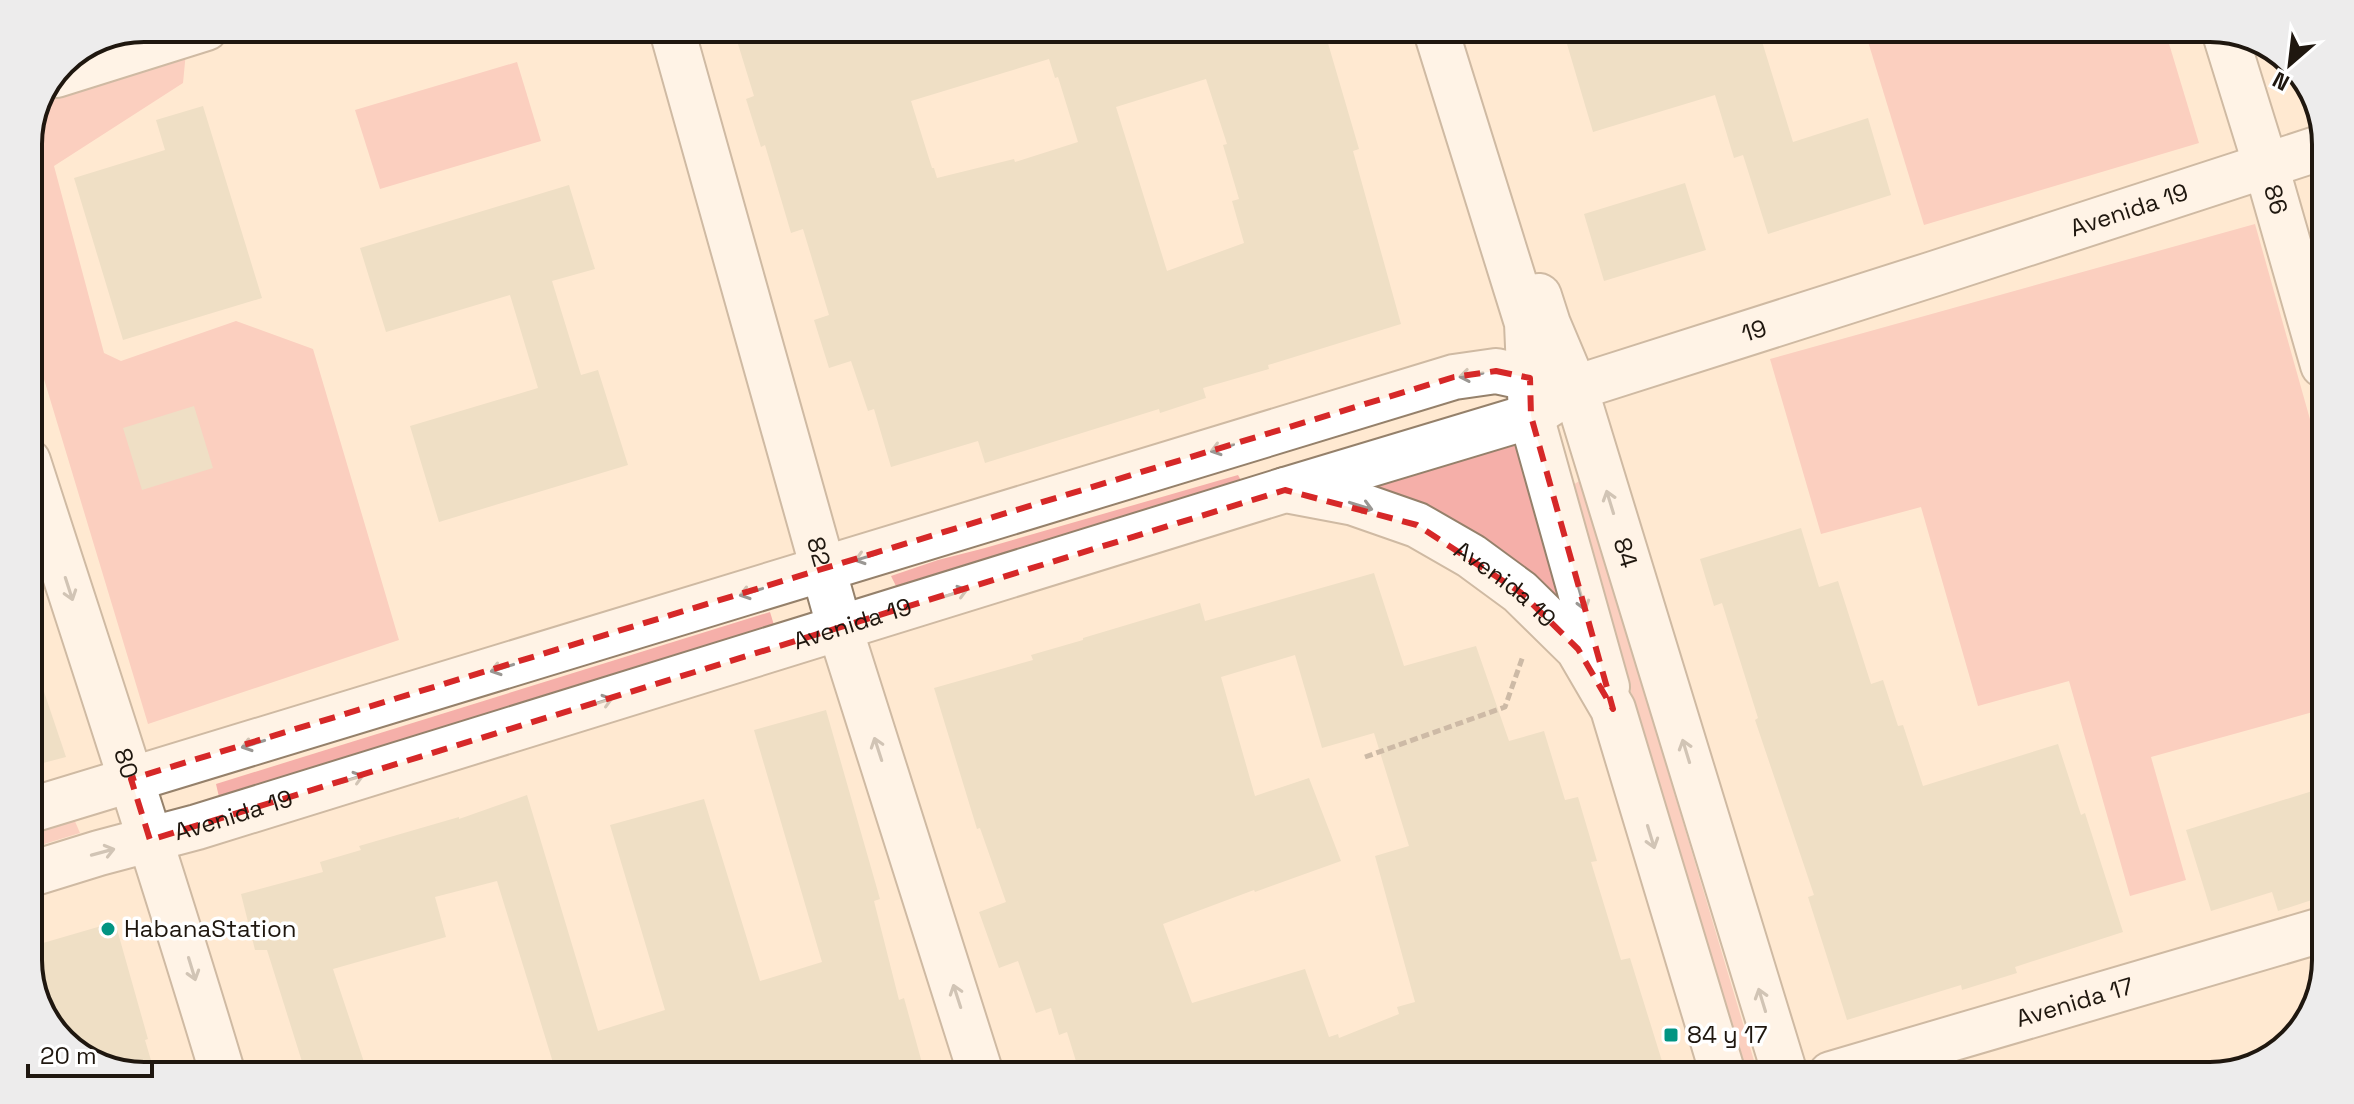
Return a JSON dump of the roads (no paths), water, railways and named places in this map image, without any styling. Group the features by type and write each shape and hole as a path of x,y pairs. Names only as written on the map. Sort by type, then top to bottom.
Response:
{"street":[{"path":"76,69 161,42"},
{"name":"82","path":"675,42 840,629 977,1062"},
{"path":"1439,42 1527,323 1530,397 1613,709 1719,1062"},
{"name":"84","path":"1462,42 1548,324 1575,388 1781,1062"},
{"name":"86","path":"2228,44 2312,327"},
{"name":"Avenida 19","path":"1933,274 2312,151"},
{"name":"19","path":"1575,388 1933,274"},
{"path":"42,807 1454,377 1496,371 1530,397"},
{"path":"1285,490 1530,397 1575,388"},
{"name":"Avenida 19","path":"42,871 197,827 1285,490 1354,503 1417,525 1471,556 1520,592 1578,649 1613,709"},
{"name":"80","path":"42,504 169,893 219,1062"},
{"name":"Avenida 17","path":"1872,1062 2312,933"}],"place":[{"name":"HabanaStation","path":"108,929"},
{"name":"84 y 17","path":"1671,1035"}]}
